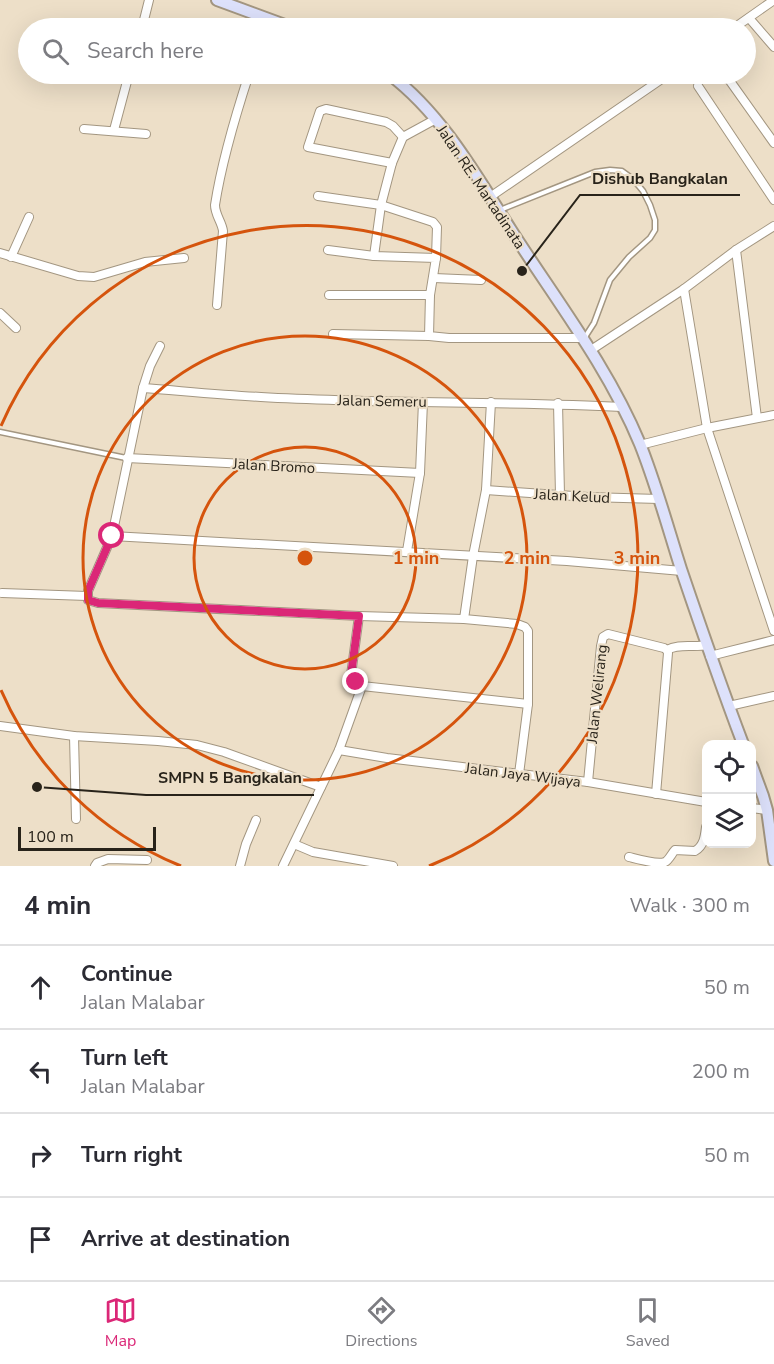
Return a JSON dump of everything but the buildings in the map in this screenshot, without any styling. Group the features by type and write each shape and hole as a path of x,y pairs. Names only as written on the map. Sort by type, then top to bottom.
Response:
{"main road":[{"path":"217,0 254,18"},
{"name":"Jalan RE. Martadinata","path":"403,84 436,119 459,149 539,274 584,338 622,407 640,445 708,650 742,740"},
{"path":"756,777 767,810 774,861"}],"street":[{"path":"144,18 149,0"},
{"path":"749,18 774,0"},
{"path":"756,26 774,47"},
{"path":"114,130 126,84"},
{"path":"218,305 223,231 215,205 219,178 246,84"},
{"path":"490,197 654,84"},
{"path":"732,84 774,143"},
{"path":"698,86 774,200"},
{"path":"392,163 308,147 320,111 326,109 386,122 403,136"},
{"path":"374,256 381,205 392,163 403,136 436,119"},
{"path":"84,129 146,134"},
{"path":"318,196 381,205 435,223 437,227 436,258 430,295 429,336"},
{"path":"11,257 29,217"},
{"path":"591,350 774,226"},
{"path":"328,250 374,256 436,258"},
{"path":"736,250 757,418"},
{"path":"0,254 87,278 145,262 184,258"},
{"path":"434,278 481,280"},
{"path":"684,289 706,428 774,631"},
{"path":"329,295 430,295"},
{"path":"0,313 16,328"},
{"path":"333,334 449,338 584,338"},
{"path":"87,596 112,536 143,388 160,346"},
{"name":"Jalan Semeru","path":"143,388 261,398 558,403 622,407"},
{"path":"407,551 420,473 423,402"},
{"path":"464,619 486,490 491,402"},
{"path":"558,403 560,495"},
{"path":"640,445 706,428 774,415"},
{"name":"Jalan Bromo","path":"127,458 420,473"},
{"name":"Jalan Kelud","path":"486,490 658,499"},
{"path":"112,536 407,551 682,571"},
{"path":"2,592 87,596"},
{"path":"87,596 88,600 98,603 464,619 517,624 527,629 528,637 528,704 519,774"},
{"path":"359,616 351,675 354,681 362,686 528,704"},
{"name":"Jalan Welirang","path":"588,782 603,637 608,634 667,650"},
{"path":"656,794 667,650 676,646 708,650 774,640"},
{"path":"284,866 339,750 362,686"},
{"path":"729,705 774,696"},
{"path":"0,726 74,736 196,745 224,752 321,787"},
{"path":"74,736 76,819"},
{"name":"Jalan Jaya Wijaya","path":"339,750 387,758 588,782 702,801"},
{"path":"756,809 767,810"},
{"path":"240,866 256,820"},
{"path":"628,857 663,862 668,860 675,850 695,852 702,843"},
{"path":"294,844 313,852 393,866"},
{"path":"95,866 108,859 147,860"}],"lane":[{"path":"499,211 595,172 622,171 633,178 643,191 655,220 653,234 629,257 610,280 594,323 584,338"},
{"path":"0,432 127,458"}],"place":[{"name":"Dishub Bangkalan","path":"522,271"},
{"name":"SMPN 5 Bangkalan","path":"37,787"}],"route":[{"path":"112,536 88,591 88,600 98,603 359,616 351,675 356,682"}]}
